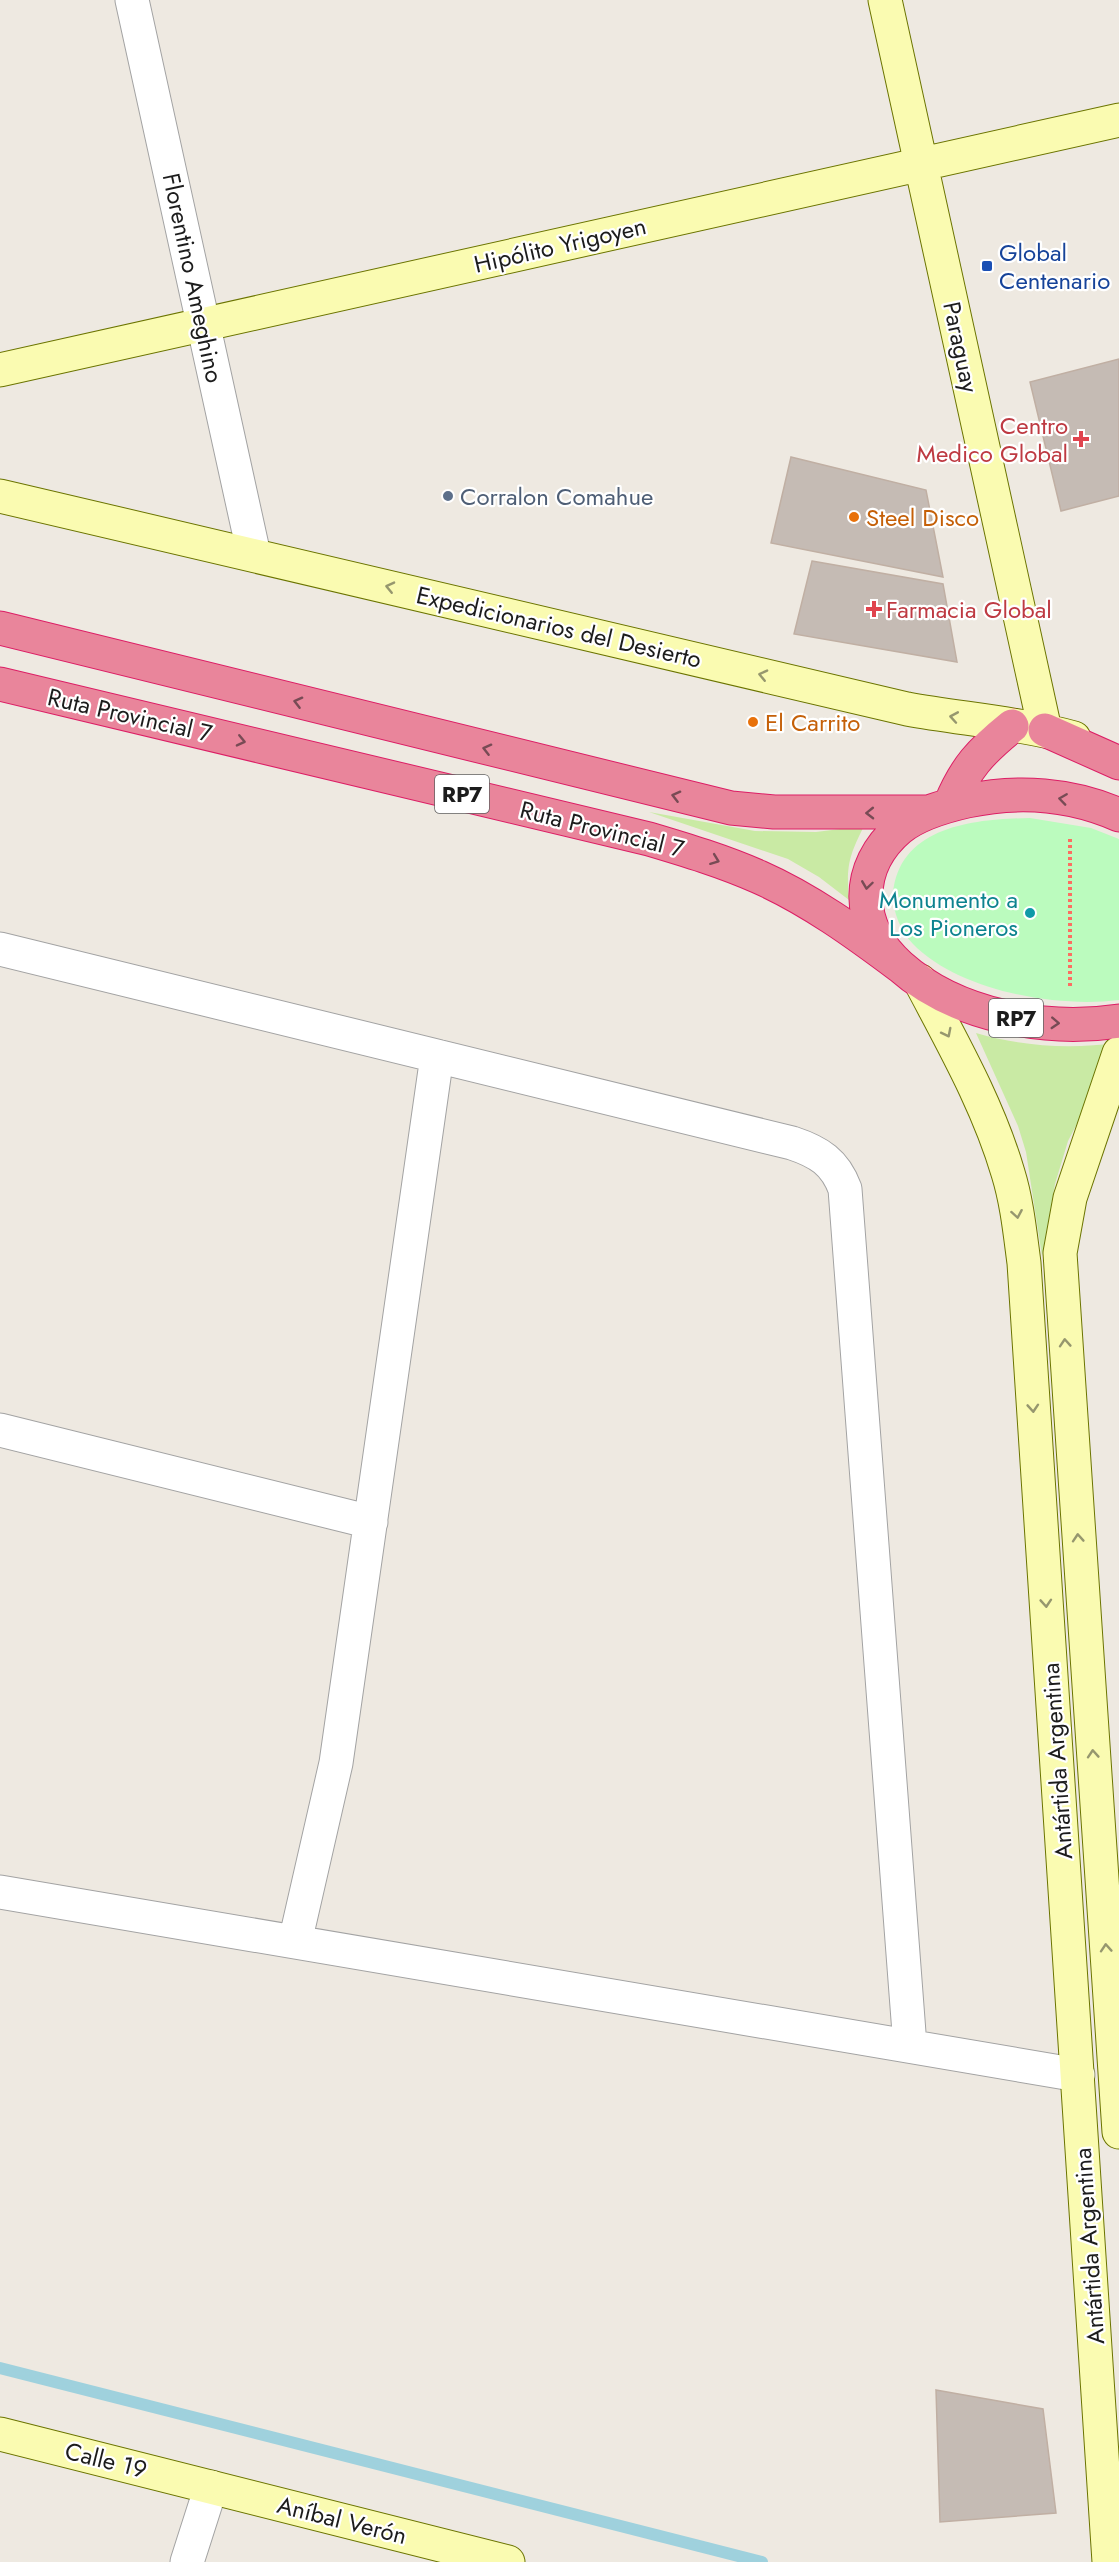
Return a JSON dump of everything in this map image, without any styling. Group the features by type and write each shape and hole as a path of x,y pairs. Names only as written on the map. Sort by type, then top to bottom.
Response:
{"highway":[{"name":"Ruta Provincial 7","path":"0,628 731,808 774,812 939,809"},
{"name":"Ruta Provincial 7","path":"0,684 637,836 707,857 759,877 808,904 857,934 910,974"},
{"path":"939,809 975,758 1012,726"},
{"path":"1046,730 1119,763"},
{"name":"RP7","path":"1119,815 1071,799 998,795 939,809 902,827 885,844 872,861 865,903 869,924 881,947 910,974 947,996 977,1008 1010,1017 1071,1024 1119,1021"}],"main road":[{"name":"Paraguay","path":"885,0 1046,730"},
{"name":"Hipólito Yrigoyen","path":"0,370 1119,120"},
{"name":"Expedicionarios del Desierto","path":"0,496 907,709 1046,730 1119,750"},
{"name":"Antártida Argentina","path":"910,974 979,1094 1009,1174 1017,1214 1024,1275 1112,2545"},
{"name":"Antártida Argentina","path":"1119,1053 1073,1188 1060,1253 1119,2132"},
{"name":"Calle 19","path":"0,2434 211,2487"},
{"name":"Aníbal Verón","path":"211,2487 508,2562"}],"street":[{"name":"Florentino Ameghino","path":"132,0 254,555"},
{"path":"0,950 792,1143 811,1149 827,1159 839,1173 845,1189 910,2046"},
{"path":"295,1942 336,1763 437,1056"},
{"path":"0,1430 371,1522"},
{"path":"0,1892 1078,2075"},
{"path":"187,2562 211,2487"}],"path":[{"path":"1070,990 1071,799"}],"green space":[{"path":"649,812 755,831 816,832 864,826 850,861 849,900 819,877 788,859"},
{"path":"1030,818 1091,828 1119,839 1119,1000 1094,1002 1038,998 1010,993 982,984 956,974 932,960 913,944 901,927 893,894 898,871 909,853 925,840 944,830 965,824"},
{"path":"976,1033 1030,1044 1082,1046 1119,1043 1068,1141 1055,1184 1042,1256 1026,1152 1018,1126"}],"building":[{"name":"Centro Medico Global","path":"1119,359 1119,496 1061,511 1030,382"},
{"name":"Steel Disco","path":"791,457 926,490 943,577 771,543"},
{"name":"Farmacia Global","path":"812,561 943,584 957,662 794,634"},
{"path":"936,2390 1043,2409 1056,2513 940,2522"}],"waterway":[{"path":"0,2368 762,2562"}],"place":[{"name":"Global Centenario","path":"987,266"},
{"name":"Centro Medico Global","path":"1081,439"},
{"name":"Corralon Comahue","path":"448,496"},
{"name":"Steel Disco","path":"854,517"},
{"name":"Farmacia Global","path":"874,609"},
{"name":"El Carrito","path":"753,722"},
{"name":"Monumento a Los Pioneros","path":"1030,913"}]}
